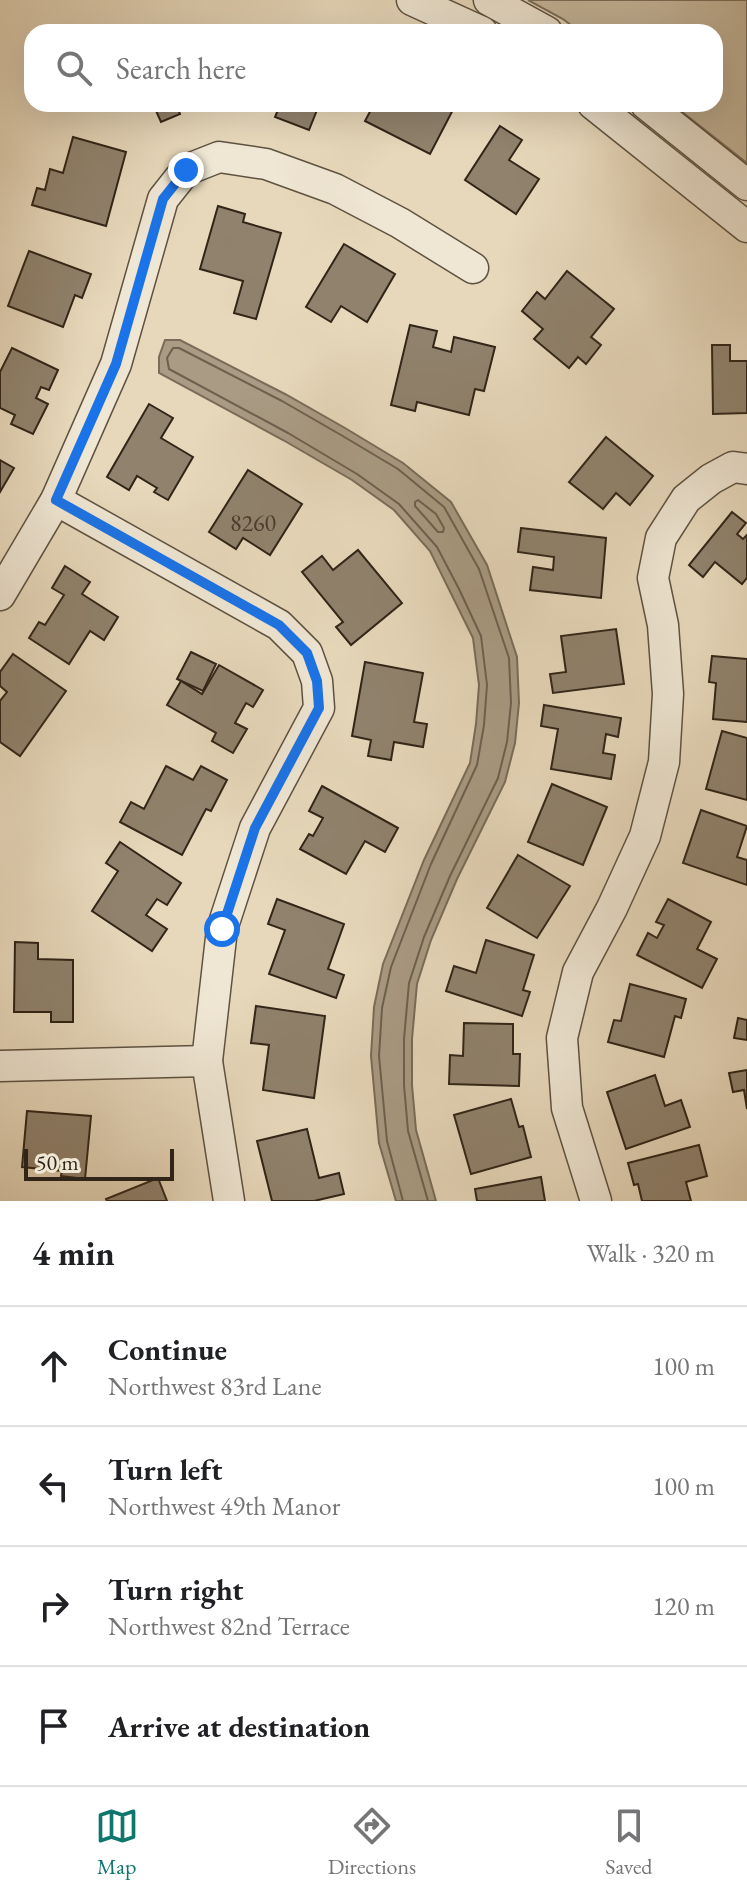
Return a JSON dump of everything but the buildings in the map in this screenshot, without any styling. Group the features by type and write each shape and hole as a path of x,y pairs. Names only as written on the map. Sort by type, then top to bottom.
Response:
{"street":[{"path":"412,0 464,24"},
{"path":"489,0 532,24"},
{"path":"603,112 747,227"},
{"path":"656,112 747,185"},
{"path":"0,595 56,500 116,364 163,199 186,170 219,157 266,164 335,189 400,223 473,268"},
{"path":"596,1201 567,1108 562,1038 578,972 645,836 664,762 668,694 663,625 653,578 661,538 686,499 711,479 740,468"},
{"path":"56,500 279,625 307,653 317,681 319,708 255,828 222,929 207,1061 229,1201"},
{"path":"0,1066 207,1061"}],"shaded area":[{"path":"528,0 747,0 747,163 682,112 723,112 723,24 570,24"}],"water":[{"path":"165,340 180,340 285,394 403,463 451,502 487,565 517,657 519,703 515,743 505,782 457,879 431,940 417,984 412,1085 416,1130 436,1201 396,1201 379,1143 371,1056 374,1007 383,964 424,860 470,763 479,685 473,638 430,551 394,510 352,480 159,373 159,357"}],"route":[{"path":"186,170 163,199 116,364 56,500 279,625 307,653 317,681 319,708 255,828 222,929"}]}
